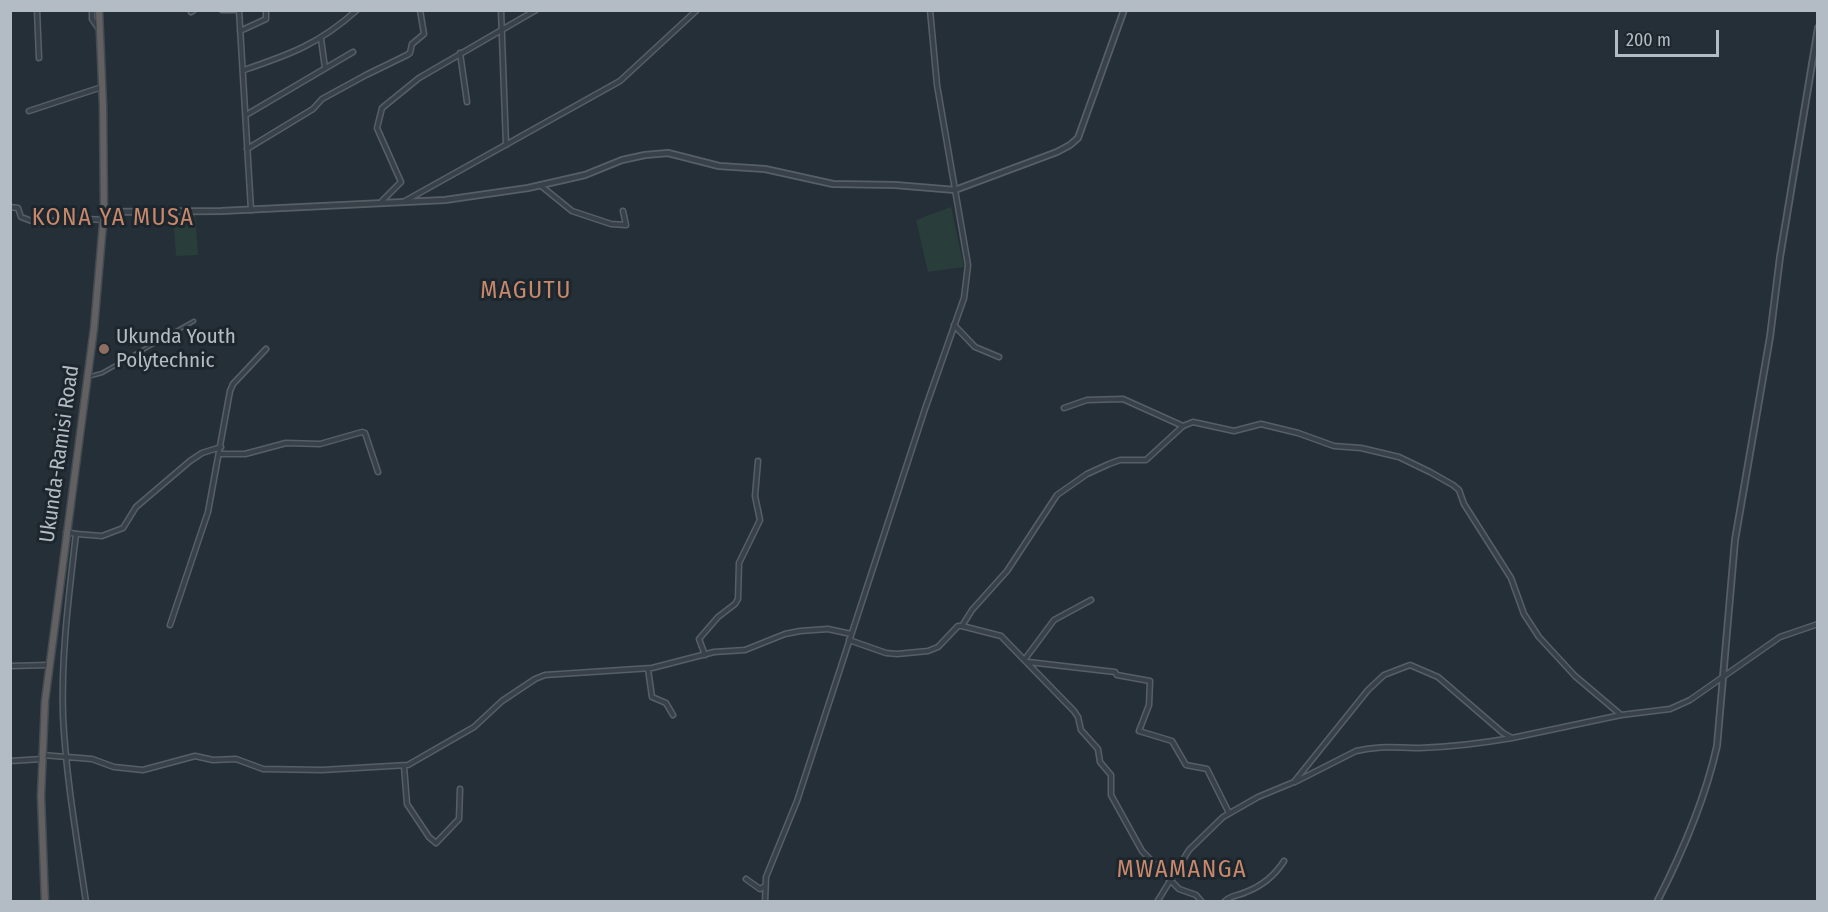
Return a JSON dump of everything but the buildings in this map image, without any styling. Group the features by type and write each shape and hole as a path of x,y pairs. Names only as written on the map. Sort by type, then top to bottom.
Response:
{"highway":[{"name":"Ukunda-Ramisi Road","path":"45,902 42,757 49,665 98,295 104,212 99,10"}],"street":[{"path":"36,10 39,58"},
{"path":"92,10 92,19 99,30"},
{"path":"222,10 237,11 240,31 251,210"},
{"path":"240,31 266,19 266,10"},
{"path":"244,70 293,53 321,39 357,10"},
{"path":"247,149 313,109 322,99 410,53 412,44 424,34 420,10"},
{"path":"501,10 506,145"},
{"path":"382,201 401,182 376,128 382,108 419,78 536,10"},
{"path":"405,201 620,81 697,10"},
{"path":"765,902 766,877 797,801 924,409 964,298 968,274 937,85 930,10"},
{"path":"104,212 251,210 382,201 445,200 540,185 585,175 622,160 668,153 719,166 765,169 833,184 895,185 955,190 1057,152 1078,138 1124,10"},
{"path":"1657,902 1682,851 1717,746 1735,540 1770,337 1780,258 1818,28"},
{"path":"321,39 325,68"},
{"path":"246,115 353,52"},
{"path":"460,53 467,102"},
{"path":"29,111 102,87"},
{"path":"540,185 572,211 611,224 626,225 623,211"},
{"path":"10,207 18,208 23,219 37,223 73,218 103,220"},
{"path":"87,376 102,373 194,321"},
{"path":"954,325 975,346 999,357"},
{"path":"170,626 208,512 230,392 233,384 266,349"},
{"path":"1064,408 1087,400 1123,399 1183,426"},
{"path":"962,626 972,610 1007,571 1057,495 1087,474 1120,460 1146,459 1183,426 1193,422 1234,431 1261,424 1293,431 1329,445 1361,447 1399,457 1453,485 1459,490 1464,504 1511,578 1520,606 1534,629 1575,676 1622,715"},
{"path":"219,454 245,454 286,443 320,444 362,432 365,434 378,472"},
{"path":"66,532 102,536 123,528 136,507 190,461 201,453 221,447"},
{"path":"705,655 699,639 718,617 735,604 738,598 739,563 760,520 755,496 758,461"},
{"path":"76,534 68,600 63,716 72,811 86,902"},
{"path":"1026,661 1053,620 1091,600"},
{"path":"1157,902 1189,850 1229,813 1346,756 1367,749 1387,746 1436,747 1512,738 1622,715 1670,709 1690,700 1722,680 1780,637 1818,624"},
{"path":"849,640 886,653 897,654 935,649 954,629 962,626 997,634 1074,711 1080,721 1081,730 1098,749 1100,762 1111,775 1111,795 1142,851 1179,889 1196,895 1202,902"},
{"path":"10,761 67,757 92,759 114,767 143,770 195,756 213,760 236,759 262,769 322,770 404,766 415,763 467,731 502,701 545,675 648,669 705,655 745,650 785,634 800,631 828,629 851,634"},
{"path":"1026,661 1115,672 1118,675 1150,681 1149,705 1139,730 1172,741 1186,765 1207,769 1229,813"},
{"path":"10,666 49,665"},
{"path":"1294,782 1368,690 1384,675 1410,665 1438,677 1503,733 1512,738"},
{"path":"648,669 652,697 666,703 673,715"},
{"path":"404,766 407,804 429,837 436,843 459,819 460,789"},
{"path":"1224,902 1228,897 1247,892 1275,875 1284,861"},
{"path":"746,879 760,889 765,886"}],"green space":[{"path":"951,207 964,267 928,272 916,220"},
{"path":"195,212 198,255 176,256 173,213"}],"place":[{"name":"Ukunda Youth Polytechnic","path":"104,349"}],"district":[{"name":"KONA YA MUSA","path":"113,218"},
{"name":"MAGUTU","path":"526,291"},
{"name":"MWAMANGA","path":"1182,870"}]}
